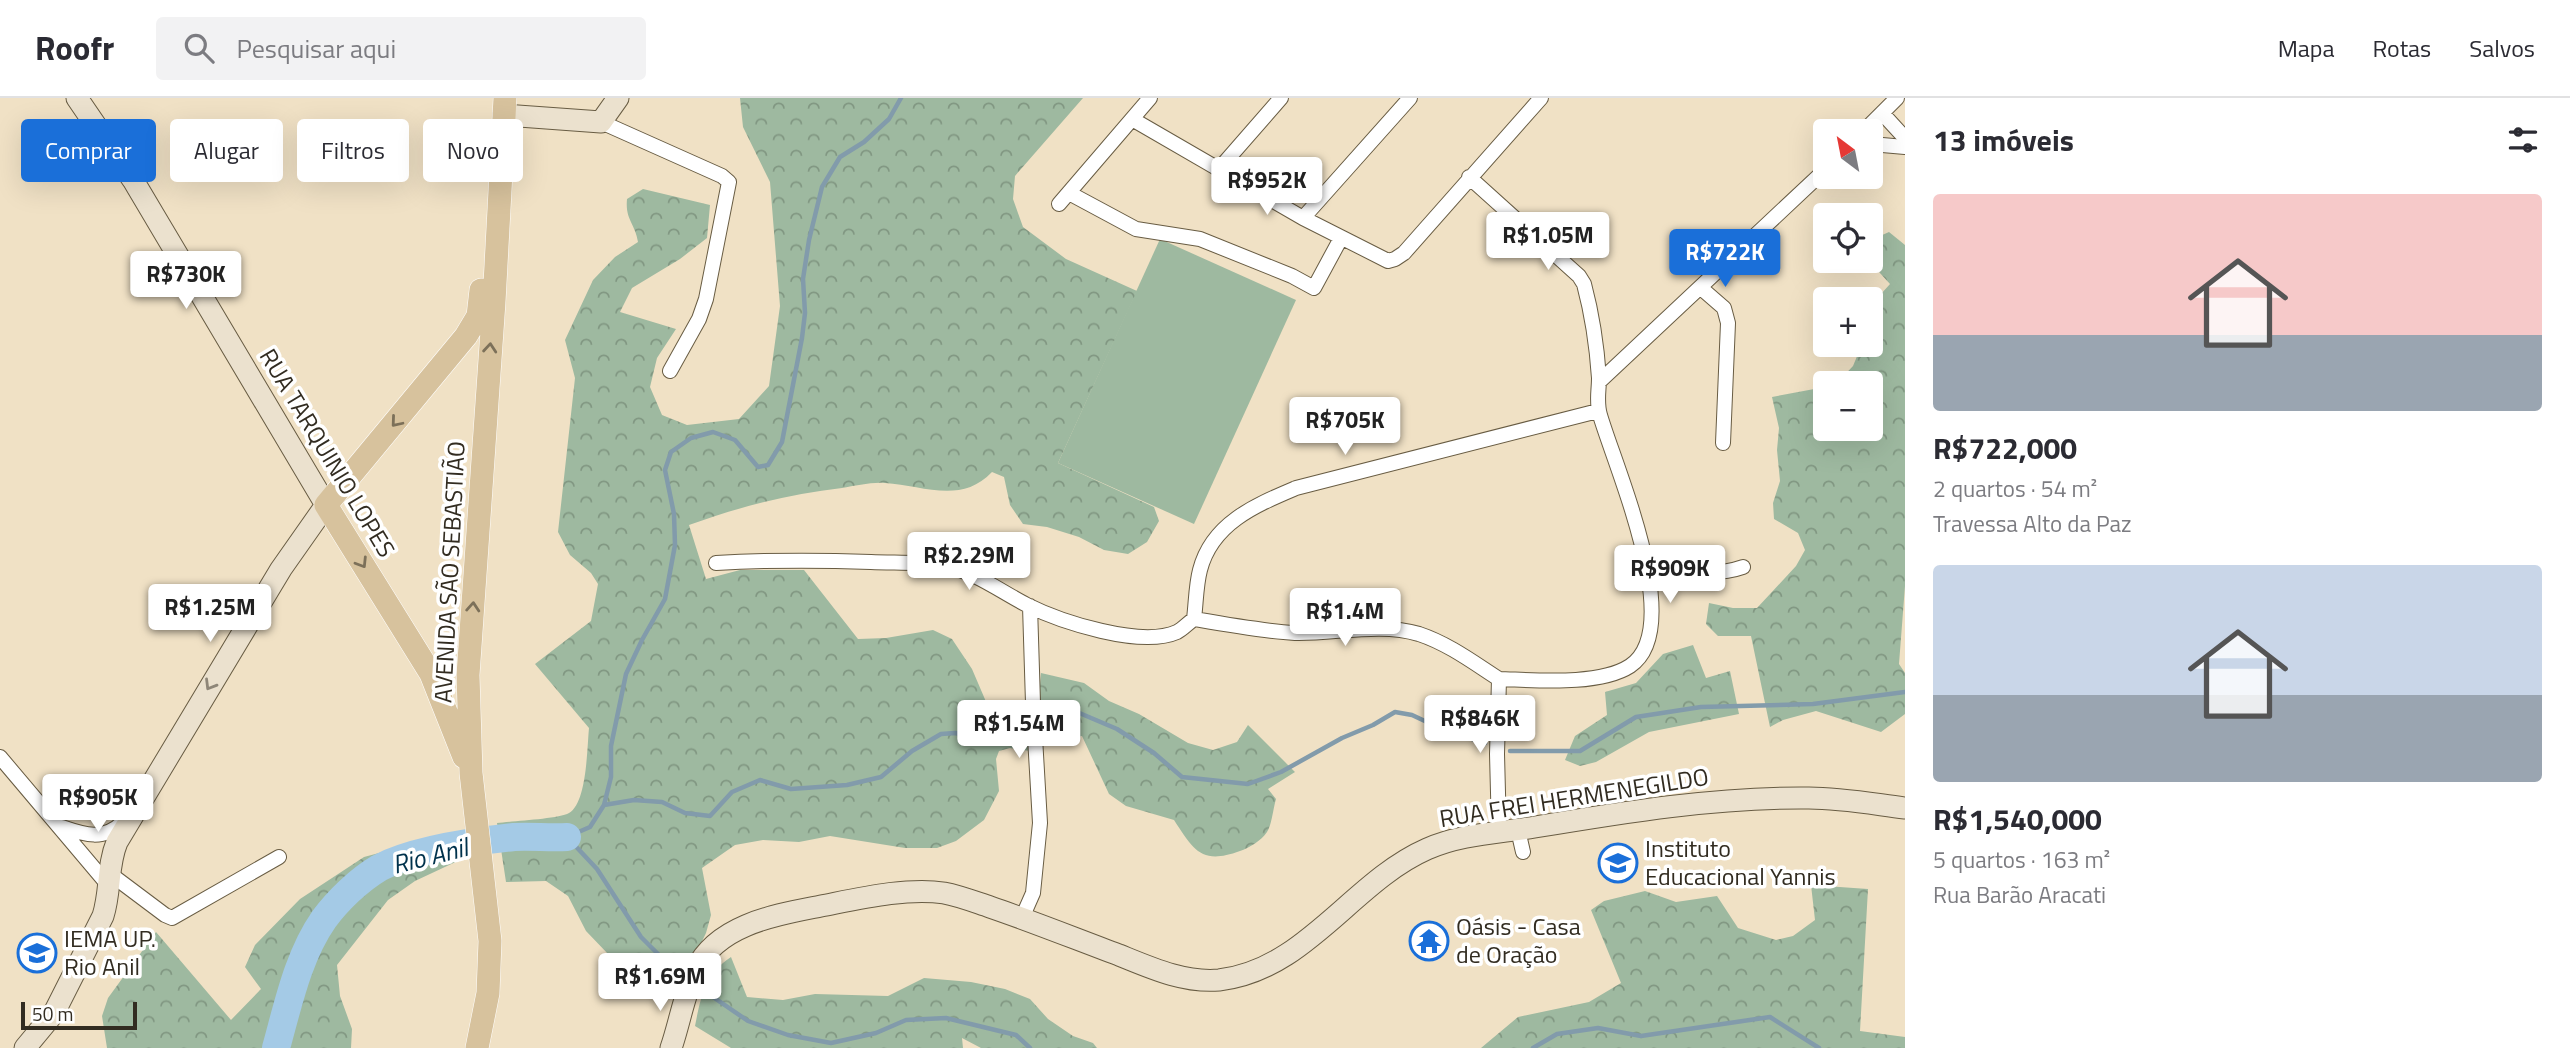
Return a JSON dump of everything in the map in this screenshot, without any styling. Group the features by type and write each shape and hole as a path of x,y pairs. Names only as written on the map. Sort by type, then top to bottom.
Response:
{"main road":[{"path":"326,505 467,336 478,316 500,104"},
{"name":"AVENIDA SÃO SEBASTIÃO","path":"477,1048 488,993 490,941 471,773 468,675 486,393 500,104"},
{"path":"440,369 454,363 467,365 476,374 486,393"},
{"name":"RUA TARQUINIO LOPES","path":"326,505 431,674 471,773"},
{"path":"431,674 437,682 448,687 460,684 468,675"}],"street":[{"name":"RUA TARQUINIO LOPES","path":"76,98 133,180 326,505"},
{"path":"601,122 618,98"},
{"path":"1150,98 1064,198 1136,229 1200,239 1314,288 1342,238"},
{"path":"1219,169 1281,98"},
{"path":"1303,218 1410,98"},
{"path":"1132,119 1303,218 1388,261 1404,253 1541,98"},
{"path":"1879,119 1897,98"},
{"path":"500,104 601,122 722,176 729,182 706,299 699,319 670,371"},
{"path":"1882,113 1905,138"},
{"path":"1883,141 1905,148"},
{"path":"1194,619 1249,629 1285,632 1395,631 1417,634 1460,654 1499,679 1586,678 1608,675 1629,666 1640,656 1651,625 1653,604 1649,570 1598,411 1599,382 1584,284 1579,276 1469,177"},
{"path":"1599,382 1813,181"},
{"path":"1701,288 1724,308 1728,323 1723,443"},
{"path":"716,563 806,560 938,565 973,574 1030,606 1109,633 1131,637 1159,636 1178,631 1194,619 1200,568 1214,541 1226,527 1252,507 1296,488 1598,411"},
{"path":"25,1048 54,1013 103,916 108,901 113,852 135,811 281,569 326,505"},
{"path":"1649,570 1730,572 1743,566"},
{"path":"1022,918 1033,894 1040,823 1032,703 1030,606"},
{"path":"1499,679 1497,754 1509,830 1523,852"},
{"path":"0,757 109,879 172,918 279,857"},
{"name":"RUA FREI HERMENEGILDO","path":"671,1048 691,981 704,957 717,944 741,928 807,909 865,898 922,892 946,893 1022,918 1168,974 1194,980 1219,980 1245,974 1291,952 1404,861 1428,848 1509,830 1586,818 1737,800 1812,798 1905,808"},
{"path":"61,826 86,836 103,835 117,828 135,811"}],"green space":[{"path":"740,98 1083,98 1015,176 1013,199 1023,227 1066,259 1137,291 1058,463 1154,507 1159,521 1147,542 1128,554 1104,550 1079,537 1047,527 1023,524 1010,505 1004,477 992,472 980,482 954,491 885,483 869,484 783,498 689,525 706,579 740,570 804,570 858,639 886,638 933,630 952,639 972,669 993,718 1026,718 1030,751 1010,748 999,751 996,759 999,791 984,820 956,841 937,848 905,848 830,836 799,842 763,840 735,845 702,868 711,915 706,933 679,989 671,993 609,955 586,931 568,896 546,881 506,882 497,823 569,813 575,807 583,787 589,728 535,664 591,621 598,584 591,573 570,555 558,532 575,378 565,340 593,280 615,257 638,242 627,212 627,199 643,189 710,205 707,238 680,259 632,288 620,312 676,329 657,358 650,387 662,415 687,425 739,419 769,386 780,306 770,182 743,127"},
{"path":"1889,232 1905,245 1905,586 1899,664 1905,673 1905,714 1881,732 1816,711 1783,720 1770,727 1751,636 1718,636 1706,624 1709,603 1733,608 1757,608 1796,566 1805,550 1798,533 1774,519 1773,503 1780,481 1777,450 1779,428 1772,397 1813,389 1813,441 1883,441 1883,371 1848,371 1857,357 1883,357 1883,292 1890,284 1880,273 1883,273 1883,235"},
{"path":"1160,239 1296,300 1194,524 1058,463"},
{"path":"1693,645 1706,678 1730,671 1739,714 1649,732 1596,762 1580,766 1565,760 1575,736 1607,715 1605,692 1636,683 1663,654"},
{"path":"1041,673 1084,683 1109,701 1139,714 1188,743 1213,750 1237,742 1248,725 1295,772 1268,789 1276,799 1267,832 1259,841 1244,850 1227,855 1208,856 1187,840 1174,820 1126,806 1109,794 1082,736 1047,742 1038,707"},
{"path":"457,832 462,859 415,881 388,900 337,965 340,996 352,1029 351,1048 107,1048 102,1016 108,998 156,932 231,1020 261,989 245,967 255,945 300,899 364,857"},
{"path":"1811,885 1868,889 1860,1031 1905,1037 1905,1048 1481,1048 1518,1017 1589,1002 1621,983 1591,910 1604,901 1645,891 1676,902 1717,896 1738,928 1776,940 1793,936 1815,920"},
{"path":"731,957 747,997 783,1000 815,994 888,996 924,978 971,982 1005,989 1030,999 1048,1019 1073,1036 1093,1043 1097,1048 981,1048 962,1038 963,1048 731,1048 695,1026 702,995 710,978"}],"waterway":[{"path":"684,977 641,937 597,869 567,837 590,827 604,805 611,777 611,746 626,674 665,599 675,545 674,514 665,470 671,452 691,438 713,432 735,440 758,467 768,465 782,442 802,338 805,313 803,279 809,240 822,187 840,157 864,142 889,119 901,98"},
{"path":"1510,751 1580,751 1636,717 1701,707 1813,704 1905,692"},
{"path":"1046,719 1077,712 1117,729 1154,753 1182,777 1248,784 1281,772 1395,712 1412,715 1444,730 1485,743"},
{"path":"604,805 634,800 662,802 685,813 710,816 732,792 760,780 791,789 847,785 881,777 912,751 941,734 955,733 996,739 1027,726"},
{"name":"Rio Anil","path":"276,1048 295,981 315,933 336,905 371,873 409,856 464,844 514,837 567,837"},
{"path":"697,986 748,1021 788,1035 831,1043 876,1033 906,1020 946,1018 1016,1035 1030,1048"},
{"path":"1533,1048 1557,1034 1598,1028 1641,1036 1770,1017 1819,1048"}],"place":[{"name":"Instituto Educacional Yannis","path":"1618,863"},
{"name":"Oásis - Casa de Oração","path":"1429,941"},
{"name":"IEMA UP. Rio Anil","path":"37,953"}]}
